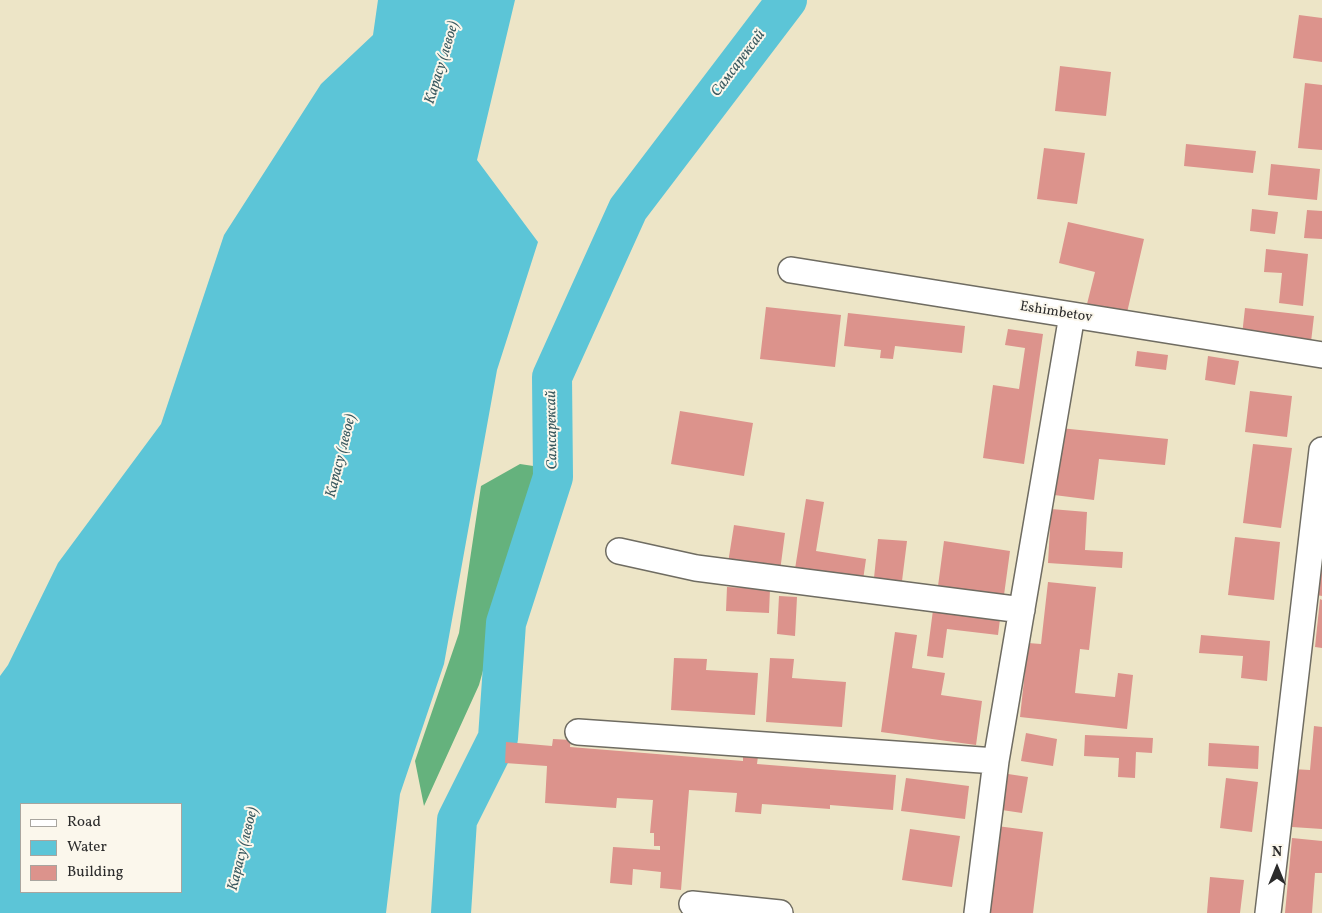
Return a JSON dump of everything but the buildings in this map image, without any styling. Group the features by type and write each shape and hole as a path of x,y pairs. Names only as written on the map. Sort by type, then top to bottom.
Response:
{"street":[{"name":"Eshimbetov","path":"791,270 1322,356"},
{"path":"976,913 996,762 1072,315"},
{"path":"1268,913 1322,450"},
{"path":"619,551 696,568 1022,610"},
{"path":"578,732 996,762"},
{"path":"692,904 780,913"}],"green space":[{"path":"520,464 540,467 479,685 424,806 415,761 459,633 481,486"}],"water":[{"name":"Карасу (левое)","path":"378,0 515,0 477,160 538,242 497,370 444,664 400,794 386,913 0,913 0,676 8,665 58,563 161,424 224,235 321,84 373,35"}],"waterway":[{"name":"Самсарексай","path":"451,913 457,820 498,738 506,623 553,477 552,377 628,209 787,0"}]}
